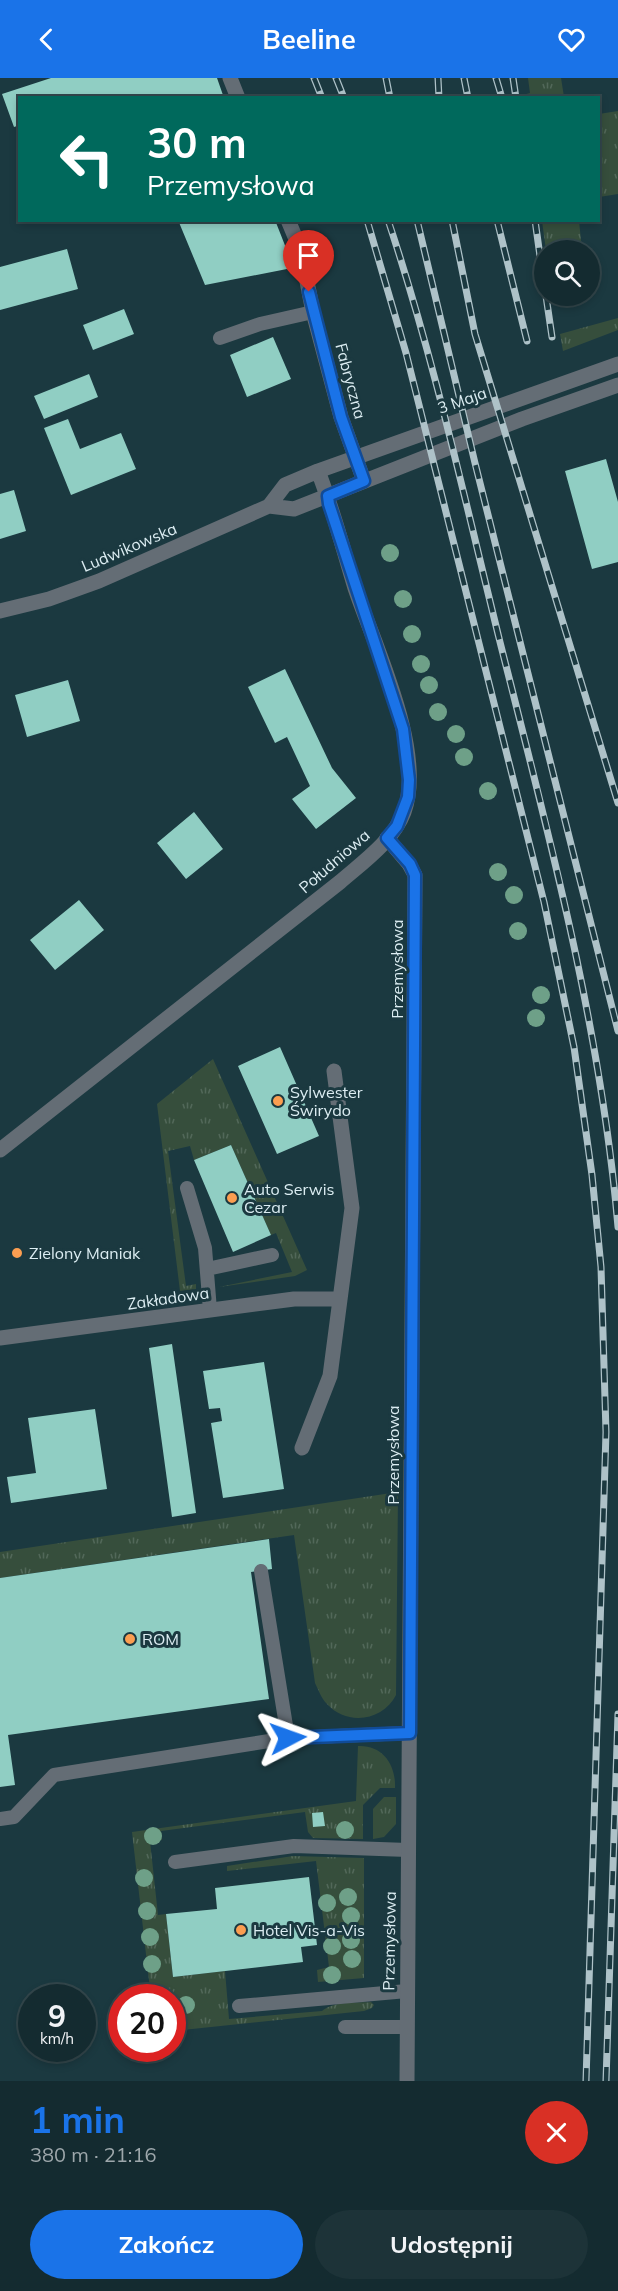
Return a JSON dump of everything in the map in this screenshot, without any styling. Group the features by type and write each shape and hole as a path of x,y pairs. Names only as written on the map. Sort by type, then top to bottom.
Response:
{"street":[{"path":"230,78 237,96"},
{"name":"Fabryczna","path":"289,222 301,251 313,312 341,417 364,481"},
{"name":"3 Maja","path":"318,471 354,456 618,364"},
{"path":"328,496 522,419 618,385"},
{"name":"Południowa","path":"0,1149 340,882 397,826 408,797 409,780 403,729 318,471"},
{"name":"Ludwikowska","path":"0,610 49,599 99,580 269,506 285,485 318,471"},
{"name":"Ludwikowska","path":"269,506 294,509 328,496"},
{"name":"Przemysłowa","path":"387,838 410,864 415,875 407,2081"},
{"path":"302,1448 330,1376 352,1208 334,1071"},
{"name":"Zakładowa","path":"0,1338 294,1299 340,1299"}],"lane":[{"path":"220,338 260,324 313,312"},
{"path":"187,1188 205,1248 210,1310"},
{"path":"207,1269 272,1255"},
{"path":"261,1571 288,1738"},
{"path":"0,1820 14,1817 54,1775 288,1738 410,1733"},
{"path":"175,1862 294,1846 408,1850"},
{"path":"239,2006 407,1991"},
{"path":"345,2027 406,2026"}],"green space":[{"path":"528,78 561,78 564,96 523,95 530,93"},
{"path":"618,111 618,194 600,197 600,114"},
{"path":"542,222 579,222 581,240 545,240"},
{"path":"618,318 618,330 563,351 560,334"},
{"path":"213,1059 307,1270 295,1276 219,1287 292,1272 276,1233 271,1235 231,1145 194,1160 190,1146 168,1151 186,1286 196,1284 196,1289 180,1291 157,1104"},
{"path":"398,1492 396,1695 383,1710 364,1718 344,1716 335,1711 323,1699 315,1683 294,1535 0,1578 0,1552"},
{"path":"358,1746 367,1747 381,1753 386,1758 393,1772 395,1788 380,1788 363,1805 363,1839 313,1838 308,1832 305,1812 161,1831 162,1840 150,1841 158,1915 166,1914 173,1977 225,1971 229,2019 322,2011 345,2003 371,2002 374,2005 364,2011 186,2030 186,1984 149,1984 132,1832 356,1801"},
{"path":"384,1797 396,1797 396,1824 384,1837 373,1839 373,1809"},
{"path":"293,1856 364,1858 364,1978 318,1982 317,1970 329,1967 316,1861 227,1871 227,1866"}],"building":[{"path":"51,78 217,78 223,96 18,96 18,126 14,127 2,94"},
{"path":"179,222 276,222 286,248 287,269 205,285"},
{"path":"67,249 78,289 0,310 0,267"},
{"path":"124,309 134,334 93,350 83,325"},
{"path":"273,337 291,379 247,397 230,355"},
{"path":"89,374 98,397 44,419 34,396"},
{"path":"68,419 80,449 121,433 136,469 71,495 44,428"},
{"path":"606,459 618,502 618,562 592,569 565,471"},
{"path":"14,490 26,531 0,539 0,494"},
{"path":"285,669 332,768 356,798 316,829 292,799 310,786 287,737 275,743 248,687"},
{"path":"68,680 80,721 27,737 15,695"},
{"path":"194,812 223,849 186,879 157,843"},
{"path":"79,900 104,930 55,970 30,940"},
{"name":"Sylwester Świrydo","path":"280,1047 319,1136 277,1154 238,1066"},
{"name":"Auto Serwis Cezar","path":"231,1145 271,1235 233,1252 194,1160"},
{"path":"172,1344 196,1513 172,1517 149,1348"},
{"path":"264,1362 284,1489 223,1498 211,1423 222,1421 220,1408 209,1409 203,1371"},
{"path":"95,1409 107,1489 11,1503 7,1477 36,1473 28,1418"},
{"name":"ROM","path":"269,1539 272,1569 251,1572 269,1699 8,1735 15,1785 0,1787 0,1578"},
{"path":"323,1812 325,1826 313,1827 312,1813"},
{"name":"Hotel Vis-a-Vis","path":"309,1877 317,1945 301,1947 303,1962 173,1977 166,1914 217,1909 215,1888"}],"railway":[{"path":"314,78 321,96"},
{"path":"336,78 343,96"},
{"path":"386,78 390,96"},
{"path":"438,78 439,96"},
{"path":"464,78 468,96"},
{"path":"496,78 501,96"},
{"path":"513,78 516,96"},
{"path":"368,222 406,353 544,902 574,1047 592,1175 601,1267 606,1432 586,2081"},
{"path":"389,222 434,377 571,933 599,1079 618,1227"},
{"path":"417,222 475,463 618,1031"},
{"path":"452,222 475,334 618,803"},
{"path":"497,222 527,341"},
{"path":"535,222 538,240"},
{"path":"547,306 552,337"},
{"path":"606,2081 618,1714"}],"place":[{"name":"Sylwester Świrydo","path":"278,1101"},
{"name":"Auto Serwis Cezar","path":"232,1198"},
{"name":"Zielony Maniak","path":"17,1253"},
{"name":"ROM","path":"130,1639"},
{"name":"Hotel Vis-a-Vis","path":"241,1930"}],"route":[{"path":"288,1738 410,1733 415,875 410,864 387,838 397,826 408,797 408,759 403,729 329,504 328,496 364,481 341,417 309,292"}]}
